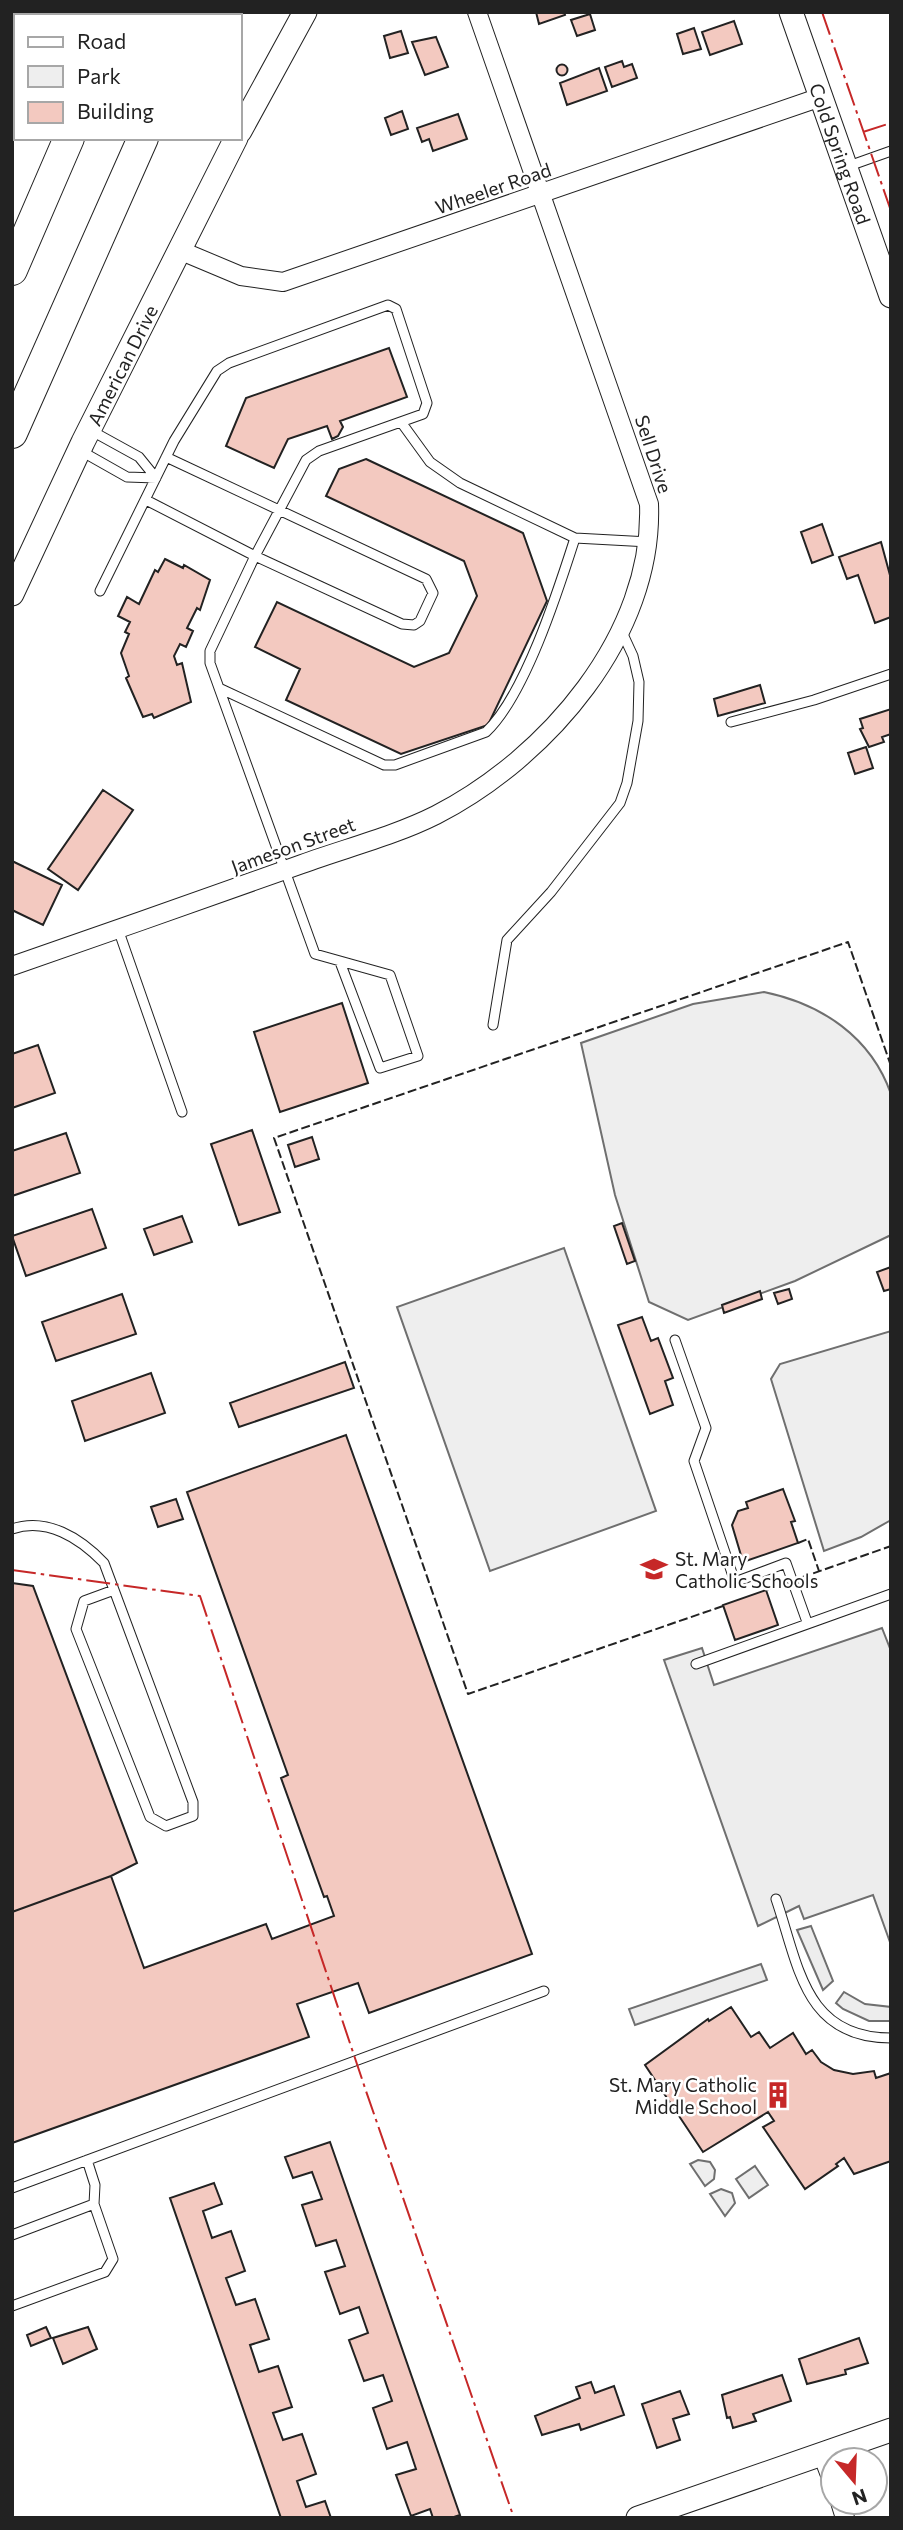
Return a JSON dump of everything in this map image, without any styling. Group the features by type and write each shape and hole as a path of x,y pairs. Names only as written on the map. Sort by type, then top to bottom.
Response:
{"highway":[{"path":"12,270 68,140"},
{"path":"12,433 142,140"}],"street":[{"path":"242,127 305,12"},
{"name":"Sell Drive","path":"477,12 649,504 649,542 638,586 620,629 588,684 561,717"},
{"name":"Cold Spring Road","path":"791,12 891,296"},
{"name":"Wheeler Road","path":"179,250 241,276 283,282 821,97"},
{"name":"American Drive","path":"12,594 90,430 235,140"},
{"name":"Jameson Street","path":"12,966 434,816 503,772 561,717"},
{"path":"845,2446 891,2430"},
{"path":"638,2518 819,2455"}],"lane":[{"path":"846,167 891,151"},
{"path":"100,591 166,457 217,371 229,363 388,305 396,309 427,402 423,414 319,451 306,460 255,556 210,651 210,663 315,954 390,975 418,1056 380,1068 340,962"},
{"path":"401,422 430,463 460,483 575,538 649,542"},
{"path":"90,430 139,457 156,478"},
{"path":"80,451 127,477 156,478"},
{"path":"146,500 255,556 402,624 414,625 420,621 433,593 426,579 166,457"},
{"path":"219,688 384,765 395,765 486,732 525,669 554,601 575,538"},
{"path":"493,1025 507,940 551,892 620,803 627,783 638,721 639,682 633,656 620,629"},
{"path":"731,722 814,700 891,674"},
{"path":"118,929 182,1112"},
{"path":"675,1339 706,1428 694,1461 734,1582 786,1563 807,1622"},
{"path":"12,1529 26,1524 76,1536 104,1563 114,1590 192,1801 193,1816 166,1826 150,1817 76,1629 84,1601 114,1590"},
{"path":"696,1664 891,1594"},
{"path":"776,1899 814,2005 837,2025 853,2033 891,2038"},
{"path":"12,2188 544,1991"},
{"path":"12,2306 105,2272 113,2259 94,2204 94,2185 87,2160"},
{"path":"12,2235 94,2204"}],"green space":[{"path":"764,992 806,1005 842,1026 871,1056 882,1074 891,1094 891,1235 795,1281 688,1320 649,1302 615,1195 581,1043 693,1004"},
{"path":"564,1248 656,1511 490,1571 397,1307"},
{"path":"891,1331 891,1520 861,1537 824,1551 771,1379 780,1364"},
{"path":"698,2160 710,2162 715,2170 714,2179 705,2186 690,2164"},
{"path":"755,2166 768,2185 749,2198 736,2179"},
{"path":"721,2189 732,2193 735,2203 725,2216 710,2194"}],"shaded area":[{"path":"882,1628 891,1651 891,1945 873,1895 804,1919 799,1906 758,1926 664,1660 702,1648 714,1685"},
{"path":"811,1926 833,1981 823,1990 797,1930"},
{"path":"761,1964 767,1980 635,2025 629,2009"},
{"path":"844,1992 865,2004 891,2007 891,2021 869,2021 843,2009 836,2003"}],"building":[{"path":"536,12 564,12 565,15 539,24"},
{"path":"590,14 595,30 577,36 571,20"},
{"path":"734,21 742,44 710,55 702,32"},
{"path":"694,28 701,49 683,54 677,34"},
{"path":"401,31 408,53 390,58 384,36"},
{"path":"436,37 448,67 425,75 412,42"},
{"path":"622,61 624,67 632,64 637,78 612,87 605,67"},
{"path":"562,64 568,70 562,76 556,70"},
{"path":"599,68 607,91 567,105 560,83"},
{"path":"402,111 408,129 391,135 385,118"},
{"path":"458,114 467,139 433,151 429,139 422,142 417,128"},
{"path":"389,348 407,397 340,421 343,427 338,436 332,439 327,426 288,439 274,468 226,446 246,398"},
{"path":"366,459 523,533 547,601 488,725 401,754 286,700 300,669 255,647 277,602 414,667 449,653 477,596 464,561 326,496 339,469"},
{"path":"822,524 833,555 812,563 801,532"},
{"path":"881,542 891,579 891,617 875,623 858,575 847,579 839,557"},
{"path":"165,559 183,568 184,565 210,580 200,610 197,608 187,628 193,631 186,647 180,644 174,656 177,665 182,663 191,702 154,718 152,714 143,717 126,678 129,676 121,653 129,634 125,632 130,622 118,616 127,597 139,604 155,570 158,572"},
{"path":"760,685 765,703 718,716 714,699"},
{"path":"891,709 891,734 882,737 884,742 869,747 860,729 863,728 860,719"},
{"path":"866,747 873,768 855,774 848,753"},
{"path":"103,790 133,810 78,890 48,869"},
{"path":"12,861 62,885 43,925 12,910"},
{"path":"342,1003 368,1083 280,1112 254,1032"},
{"path":"38,1045 55,1093 12,1108 12,1054"},
{"path":"252,1130 280,1212 239,1225 211,1144"},
{"path":"66,1133 80,1173 12,1196 12,1151"},
{"path":"312,1137 319,1159 295,1167 288,1145"},
{"path":"92,1209 106,1248 26,1276 12,1236"},
{"path":"182,1216 192,1242 154,1255 144,1229"},
{"path":"622,1223 635,1261 627,1264 614,1226"},
{"path":"891,1267 891,1289 884,1291 877,1272"},
{"path":"789,1289 792,1299 778,1304 774,1293"},
{"path":"760,1291 762,1299 724,1313 722,1305"},
{"path":"122,1294 136,1334 56,1361 42,1322"},
{"path":"642,1317 651,1341 658,1338 673,1378 665,1381 673,1405 650,1414 618,1325"},
{"path":"345,1362 354,1388 239,1427 230,1403"},
{"path":"151,1373 165,1413 85,1441 72,1401"},
{"path":"346,1435 532,1954 369,2013 358,1983 297,2004 309,2037 12,2143 12,1912 111,1876 144,1968 266,1924 272,1939 334,1916 327,1896 324,1897 281,1778 288,1775 187,1492"},
{"path":"783,1489 795,1521 791,1522 798,1543 743,1562 732,1525 738,1511 748,1508 746,1502"},
{"path":"176,1499 183,1519 158,1527 151,1507"},
{"path":"12,1583 33,1586 137,1863 111,1876 12,1912"},
{"path":"766,1590 778,1625 735,1640 723,1605"},
{"name":"St. Mary Catholic Middle School","path":"731,2007 751,2037 759,2032 770,2048 793,2033 806,2054 812,2050 821,2062 834,2070 853,2074 874,2071 876,2078 891,2073 891,2161 854,2174 844,2158 836,2164 838,2166 805,2189 763,2127 774,2121 768,2112 703,2152 645,2065 708,2019 709,2021"},
{"path":"330,2142 460,2515 433,2518 430,2509 411,2516 396,2475 416,2469 407,2442 387,2449 373,2408 392,2401 383,2375 364,2381 349,2340 368,2333 359,2307 340,2314 325,2272 345,2266 336,2240 316,2246 302,2205 322,2199 312,2172 293,2178 285,2157"},
{"path":"214,2183 222,2204 203,2211 212,2238 231,2231 245,2271 226,2278 236,2305 255,2299 269,2339 250,2345 259,2372 278,2366 292,2407 273,2413 283,2440 302,2434 316,2474 297,2481 306,2507 325,2501 331,2518 281,2518 170,2198"},
{"path":"46,2327 51,2338 31,2346 27,2335"},
{"path":"88,2327 97,2349 63,2364 53,2338"},
{"path":"859,2338 868,2363 845,2370 846,2374 807,2384 799,2359"},
{"path":"782,2375 791,2401 753,2414 756,2421 733,2428 730,2417 727,2418 722,2395"},
{"path":"591,2382 595,2393 614,2386 624,2415 581,2430 579,2424 542,2435 535,2416 580,2398 576,2387"},
{"path":"680,2391 689,2414 673,2419 680,2440 657,2448 642,2404"}],"fence":[{"path":"723,1606 468,1694 274,1138 848,942 891,1066"},
{"path":"798,1543 808,1539 819,1571"},
{"path":"766,1590 891,1546"}],"power":[{"path":"822,12 891,211"},
{"path":"863,132 891,123"},
{"path":"12,1570 200,1596 366,2091 514,2518"}],"place":[{"name":"St. Mary Catholic Schools","path":"654,1569"},
{"name":"St. Mary Catholic Middle School","path":"778,2095"}]}
